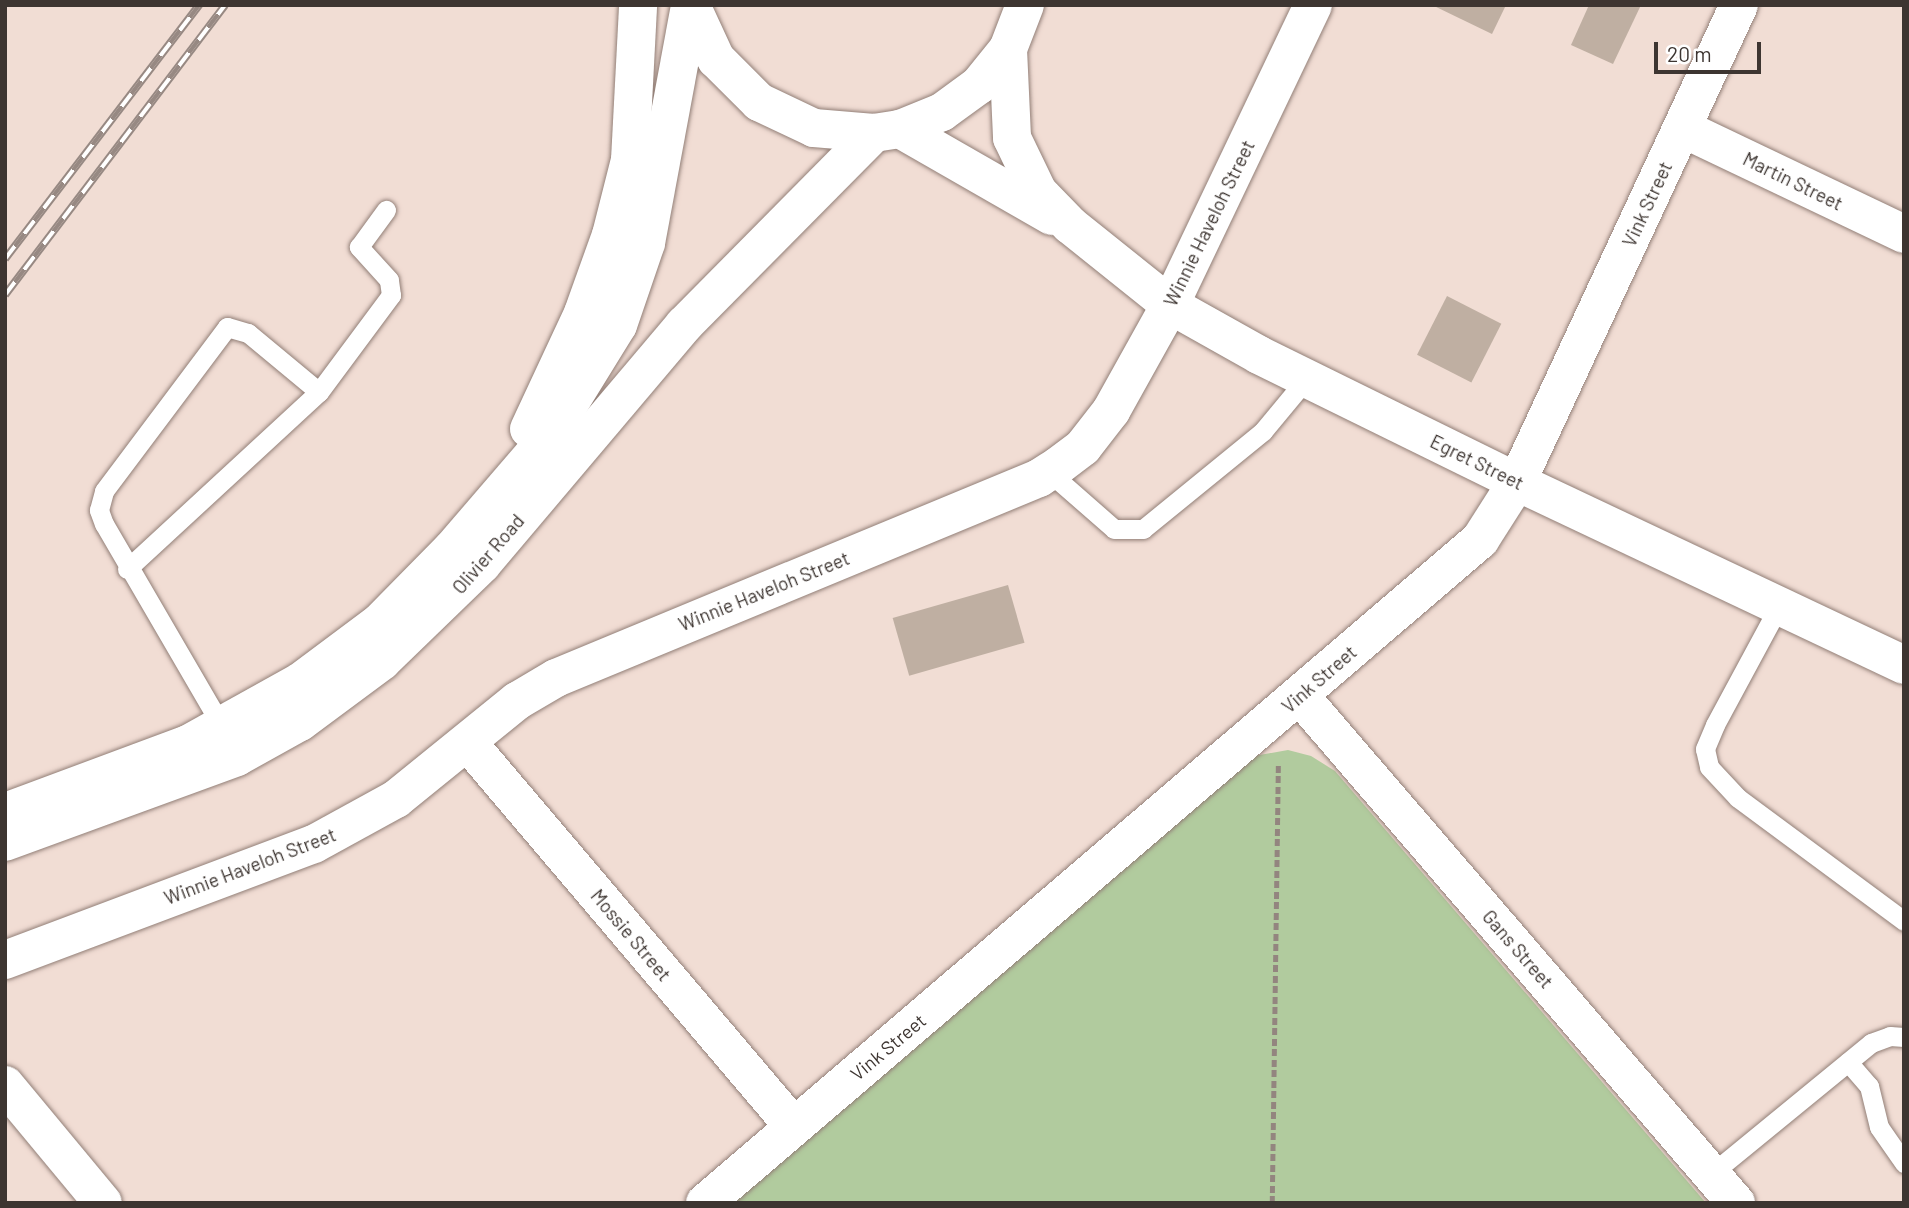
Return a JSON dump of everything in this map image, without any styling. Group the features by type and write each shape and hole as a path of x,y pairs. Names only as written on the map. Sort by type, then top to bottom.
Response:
{"street":[{"path":"452,549 533,423 583,313 611,235 630,160 638,5"},
{"path":"690,5 716,60 759,102 814,128 887,131 942,112 979,85 1008,49 1025,5"},
{"name":"Olivier Road","path":"5,842 230,743 300,682 379,623 452,549 550,435 618,325 646,243 690,5"},
{"name":"Winnie Haveloh Street","path":"5,960 323,839 396,799 469,744 517,701 556,678 1049,472 1083,447 1111,411 1170,305 1312,5"},
{"name":"Vink Street","path":"705,1203 1480,540 1517,482 1739,5"},
{"path":"1008,49 1012,138 1038,192 1070,225"},
{"name":"Martin Street","path":"1682,128 1904,234"},
{"path":"887,131 1070,225"},
{"name":"Olivier Road","path":"5,812 300,722 382,661 440,608 684,325 887,131"},
{"name":"Egret Street","path":"1070,225 1170,305 1307,378 1517,482 1904,665"},
{"name":"Gans Street","path":"1289,705 1736,1203"},
{"name":"Mossie Street","path":"469,744 794,1127"},
{"path":"5,1085 103,1203"}],"lane":[{"path":"127,569 319,392 391,295 389,281 359,247 386,210"},
{"path":"230,743 186,657 127,569 99,510 104,491 227,327 248,334 319,392"},
{"path":"1049,472 1114,529 1143,529 1264,431 1307,378"},
{"path":"1779,606 1715,725 1705,749 1709,767 1738,798 1904,921"},
{"path":"1711,1174 1871,1043 1890,1035 1904,1037"},
{"path":"1848,1062 1869,1086 1879,1127 1904,1163"}],"path":[{"path":"1272,1203 1289,705"}],"green space":[{"path":"1288,750 1311,756 1335,771 1706,1203 729,1203 1243,758"}],"building":[{"path":"1432,5 1506,5 1492,34"},
{"path":"1589,5 1641,5 1613,64 1571,45"},
{"path":"1447,296 1501,324 1471,382 1417,355"},
{"path":"1008,585 1025,643 909,676 893,618"}],"railway":[{"path":"5,259 199,5"},
{"path":"5,295 225,5"}]}
